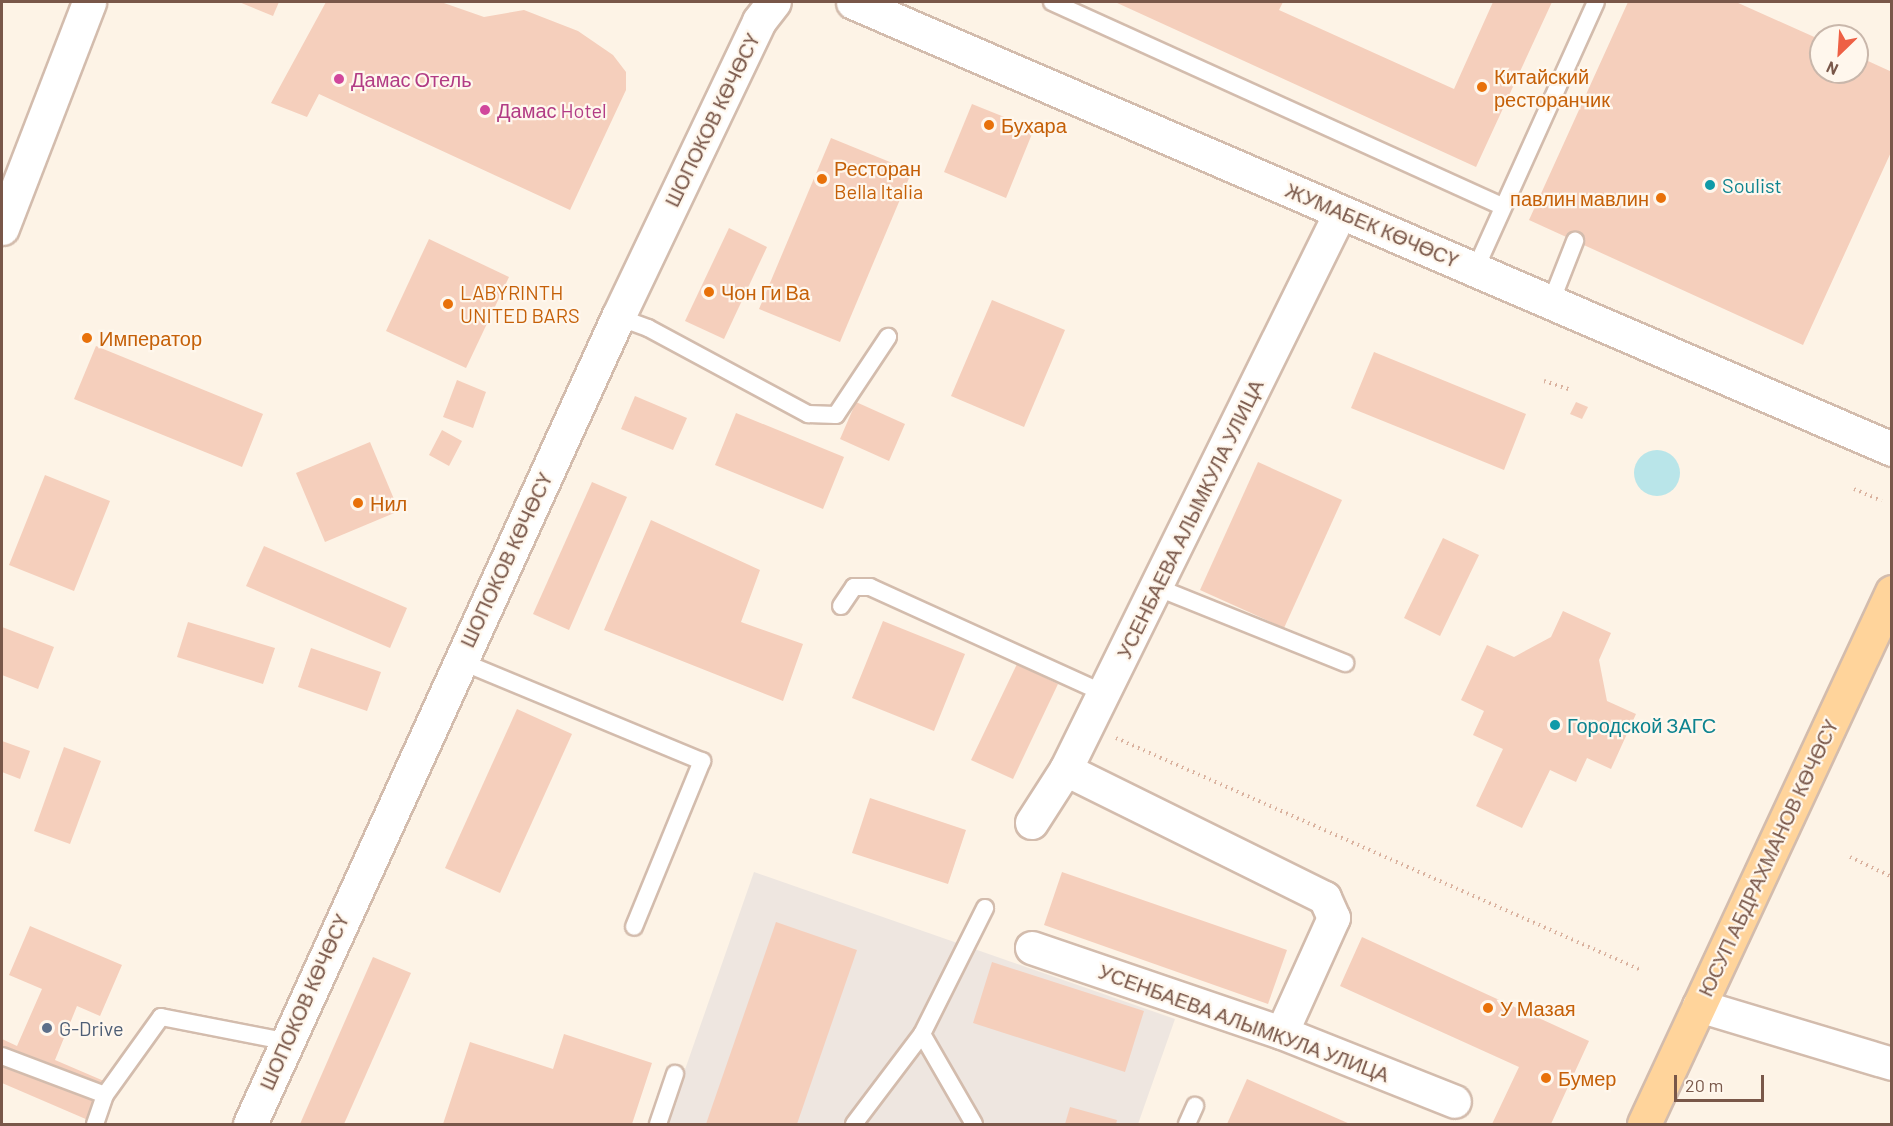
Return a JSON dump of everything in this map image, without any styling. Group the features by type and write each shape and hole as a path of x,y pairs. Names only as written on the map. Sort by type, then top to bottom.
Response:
{"main road":[{"name":"ЮСУП АБДРАХМАНОВ КӨЧӨСҮ","path":"1644,1125 1892,592"}],"street":[{"path":"2,228 89,2"},
{"name":"ШОПОКОВ КӨЧӨСҮ","path":"250,1125 285,1041 618,317 759,21 774,2"},
{"name":"ЖУМАБЕК КӨЧӨСҮ","path":"853,2 1892,449"},
{"name":"УСЕНБАЕВА АЛЫМКУЛА УЛИЦА","path":"1032,823 1066,770 1341,212"},
{"path":"1066,770 1325,898 1334,918 1282,1033"},
{"name":"УСЕНБАЕВА АЛЫМКУЛА УЛИЦА","path":"1032,948 1282,1033 1455,1102"},
{"path":"1699,1006 1892,1064"}],"lane":[{"path":"1052,2 1502,206"},
{"path":"1475,270 1596,2"},
{"path":"1551,302 1575,241"},
{"path":"618,317 648,328 808,414 836,415 888,337"},
{"path":"841,606 854,587 870,587 1104,693"},
{"path":"1156,587 1345,663"},
{"path":"460,661 702,761 634,927"},
{"path":"855,1125 922,1034 985,908"},
{"path":"95,1125 105,1095 161,1017 285,1041"},
{"path":"922,1034 974,1125"},
{"path":"2,1056 105,1095"},
{"path":"658,1125 675,1074"},
{"path":"1187,1125 1195,1106"}],"path":[{"path":"1544,381 1569,388"},
{"path":"1854,489 1882,501"},
{"path":"1088,726 1641,970"},
{"path":"1850,857 1892,877"}],"shaded area":[{"path":"754,872 1175,1019 1138,1124 666,1124"}],"water":[{"path":"1657,450 1673,457 1680,473 1673,489 1657,496 1641,489 1634,473 1641,457"}],"building":[{"path":"239,2 279,2 273,16"},
{"name":"Дамас Hotel","path":"326,2 441,2 484,17 524,10 578,31 613,55 626,72 626,90 570,210 319,94 307,117 271,103"},
{"path":"1115,2 1283,2 1279,10 1454,89 1493,2 1552,2 1476,167"},
{"name":"Soulist","path":"1628,2 1736,2 1809,35 1809,84 1869,84 1869,61 1892,72 1892,150 1803,345 1529,220"},
{"path":"972,104 1034,129 1006,198 944,172"},
{"path":"831,138 912,171 840,342 759,309"},
{"path":"729,228 767,247 724,339 685,321"},
{"name":"LABYRINTH UNITED BARS","path":"429,239 509,277 466,368 386,331"},
{"path":"992,300 1065,330 1024,427 951,396"},
{"path":"96,346 263,414 242,467 74,399"},
{"path":"1374,352 1526,414 1504,470 1351,408"},
{"path":"457,380 486,392 473,428 443,417"},
{"path":"635,396 687,418 673,450 621,429"},
{"path":"856,402 905,424 889,461 840,439"},
{"path":"1576,402 1588,407 1582,419 1570,414"},
{"path":"736,413 844,457 823,509 715,465"},
{"path":"442,430 462,441 449,466 429,455"},
{"path":"370,442 399,511 325,542 296,473"},
{"path":"1258,462 1342,500 1284,628 1200,590"},
{"path":"45,475 110,501 74,591 9,565"},
{"path":"592,482 627,497 569,630 533,614"},
{"path":"651,520 760,570 741,622 803,644 783,701 604,630"},
{"path":"1443,538 1479,555 1440,636 1404,618"},
{"path":"264,546 407,608 390,648 246,586"},
{"name":"Городской ЗАГС","path":"1563,611 1611,633 1599,660 1607,701 1636,714 1611,769 1587,758 1576,782 1550,770 1522,828 1476,806 1503,749 1473,735 1484,711 1461,700 1487,645 1514,657 1551,637"},
{"path":"883,621 965,654 934,731 852,698"},
{"path":"188,622 275,648 263,684 177,657"},
{"path":"2,627 54,647 38,689 2,675"},
{"path":"311,648 381,672 367,711 298,687"},
{"path":"1017,664 1058,684 1013,779 971,760"},
{"path":"517,709 572,734 500,893 445,868"},
{"path":"2,741 30,751 20,779 2,772"},
{"path":"64,747 101,761 70,844 34,831"},
{"path":"870,798 966,830 948,884 852,853"},
{"path":"1062,872 1287,950 1268,1004 1044,925"},
{"path":"776,922 857,950 797,1124 706,1124"},
{"name":"G-Drive","path":"30,926 122,965 100,1016 77,1006 55,1060 104,1081 88,1120 2,1083 2,1039 17,1046 42,989 9,975"},
{"path":"1362,937 1589,1041 1551,1124 1492,1124 1519,1067 1340,986"},
{"path":"373,957 411,973 344,1124 300,1124"},
{"path":"992,962 1144,1011 1125,1072 973,1023"},
{"path":"564,1034 652,1063 632,1124 443,1124 470,1042 553,1069"},
{"path":"1247,1079 1350,1124 1227,1124"},
{"path":"1070,1107 1117,1120 1116,1124 1065,1124"}],"place":[{"name":"Дамас Отель","path":"339,79"},
{"name":"Китайский ресторанчик","path":"1482,87"},
{"name":"Дамас Hotel","path":"485,110"},
{"name":"Бухара","path":"989,125"},
{"name":"Ресторан Bella Italia","path":"822,179"},
{"name":"Soulist","path":"1710,185"},
{"name":"павлин мавлин","path":"1661,198"},
{"name":"Чон Ги Ва","path":"709,292"},
{"name":"LABYRINTH UNITED BARS","path":"448,304"},
{"name":"Император","path":"87,338"},
{"name":"Нил","path":"358,503"},
{"name":"Городской ЗАГС","path":"1555,725"},
{"name":"У Мазая","path":"1488,1008"},
{"name":"G-Drive","path":"47,1028"},
{"name":"Бумер","path":"1546,1078"}]}
